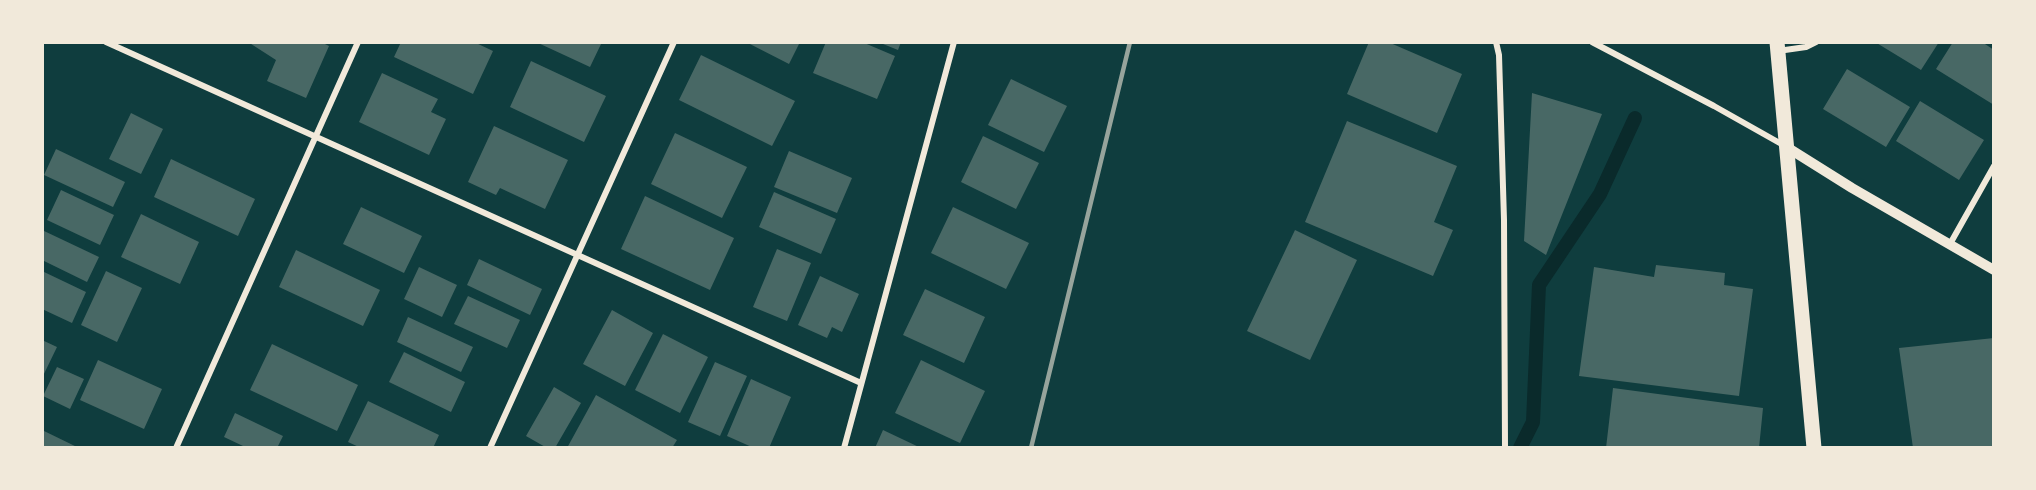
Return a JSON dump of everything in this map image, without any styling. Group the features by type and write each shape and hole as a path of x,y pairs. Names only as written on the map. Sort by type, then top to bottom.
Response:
{"main road":[{"path":"1777,46 1814,448"}],"street":[{"path":"106,42 861,383"},
{"path":"176,448 358,42"},
{"path":"490,448 674,42"},
{"path":"844,448 954,42"},
{"path":"1496,42 1504,220 1505,446"},
{"path":"1592,42 1785,146 1852,188 1994,270"},
{"path":"1777,46 1806,47 1816,42"},
{"path":"1950,244 1994,166"}],"building":[{"path":"248,42 321,42 329,46 306,98 267,81 276,60"},
{"path":"401,42 474,42 493,51 473,94 394,57"},
{"path":"536,42 602,42 590,67"},
{"path":"746,42 800,42 789,64"},
{"path":"826,42 862,42 895,56 877,99 813,73"},
{"path":"878,42 901,42 898,50"},
{"path":"1369,42 1388,42 1462,74 1437,133 1347,94"},
{"path":"1875,42 1939,42 1921,70"},
{"path":"1953,42 1982,42 1994,50 1994,105 1936,69"},
{"path":"701,55 795,101 772,146 679,100"},
{"path":"531,61 606,96 584,142 510,107"},
{"path":"1847,69 1910,107 1886,147 1823,109"},
{"path":"382,73 438,99 431,112 446,119 429,155 359,122"},
{"path":"1011,79 1067,106 1044,152 988,125"},
{"path":"1532,93 1602,114 1546,255 1524,241"},
{"path":"1920,101 1984,140 1959,180 1896,141"},
{"path":"131,113 163,129 141,174 109,159"},
{"path":"1347,121 1457,166 1434,222 1453,230 1433,276 1305,222"},
{"path":"494,126 568,160 545,209 500,188 496,195 468,182"},
{"path":"675,133 747,167 722,218 651,184"},
{"path":"983,136 1039,163 1016,209 961,182"},
{"path":"56,149 125,182 113,207 44,175"},
{"path":"789,151 852,178 837,213 774,187"},
{"path":"171,159 255,199 238,236 154,197"},
{"path":"61,190 114,215 100,245 47,220"},
{"path":"774,192 836,219 821,254 759,227"},
{"path":"645,196 734,238 710,290 621,249"},
{"path":"361,207 422,236 404,273 343,244"},
{"path":"953,207 1029,243 1006,289 931,253"},
{"path":"141,214 199,242 180,284 121,257"},
{"path":"42,230 99,257 87,282 42,260"},
{"path":"1295,230 1357,260 1310,360 1247,331"},
{"path":"777,249 811,263 787,321 753,307"},
{"path":"296,250 380,290 363,326 279,287"},
{"path":"479,259 542,289 530,315 467,285"},
{"path":"1656,265 1725,273 1724,285 1753,289 1739,396 1579,376 1594,267 1654,277"},
{"path":"419,267 457,285 442,317 404,299"},
{"path":"42,271 86,292 72,323 42,309"},
{"path":"106,271 142,288 117,342 81,325"},
{"path":"820,276 859,294 842,332 832,327 827,338 798,325"},
{"path":"925,289 985,317 964,363 903,335"},
{"path":"468,296 520,320 507,348 454,324"},
{"path":"612,310 653,333 625,386 583,364"},
{"path":"408,317 473,347 461,372 397,342"},
{"path":"663,334 708,357 680,413 635,390"},
{"path":"1994,338 1994,448 1913,448 1899,348"},
{"path":"42,340 57,347 42,378"},
{"path":"272,344 358,385 337,431 250,390"},
{"path":"404,352 465,382 451,412 389,382"},
{"path":"98,360 162,389 144,429 80,400"},
{"path":"921,360 985,391 960,443 895,413"},
{"path":"715,362 747,376 720,436 688,422"},
{"path":"57,367 84,379 70,409 43,396"},
{"path":"751,379 791,397 769,448 754,448 727,436"},
{"path":"554,387 581,403 555,448 547,448 526,436"},
{"path":"1613,388 1763,408 1759,448 1606,448"},
{"path":"596,395 677,440 672,448 567,448"},
{"path":"368,401 439,435 433,448 361,448 348,442"},
{"path":"235,413 283,436 277,448 242,448 243,446 224,437"},
{"path":"42,430 79,448 42,448"},
{"path":"883,430 921,448 875,448"}],"waterway":[{"path":"1520,448 1533,422 1539,285 1600,194 1635,118"}],"railway":[{"path":"1031,448 1130,42"}]}
